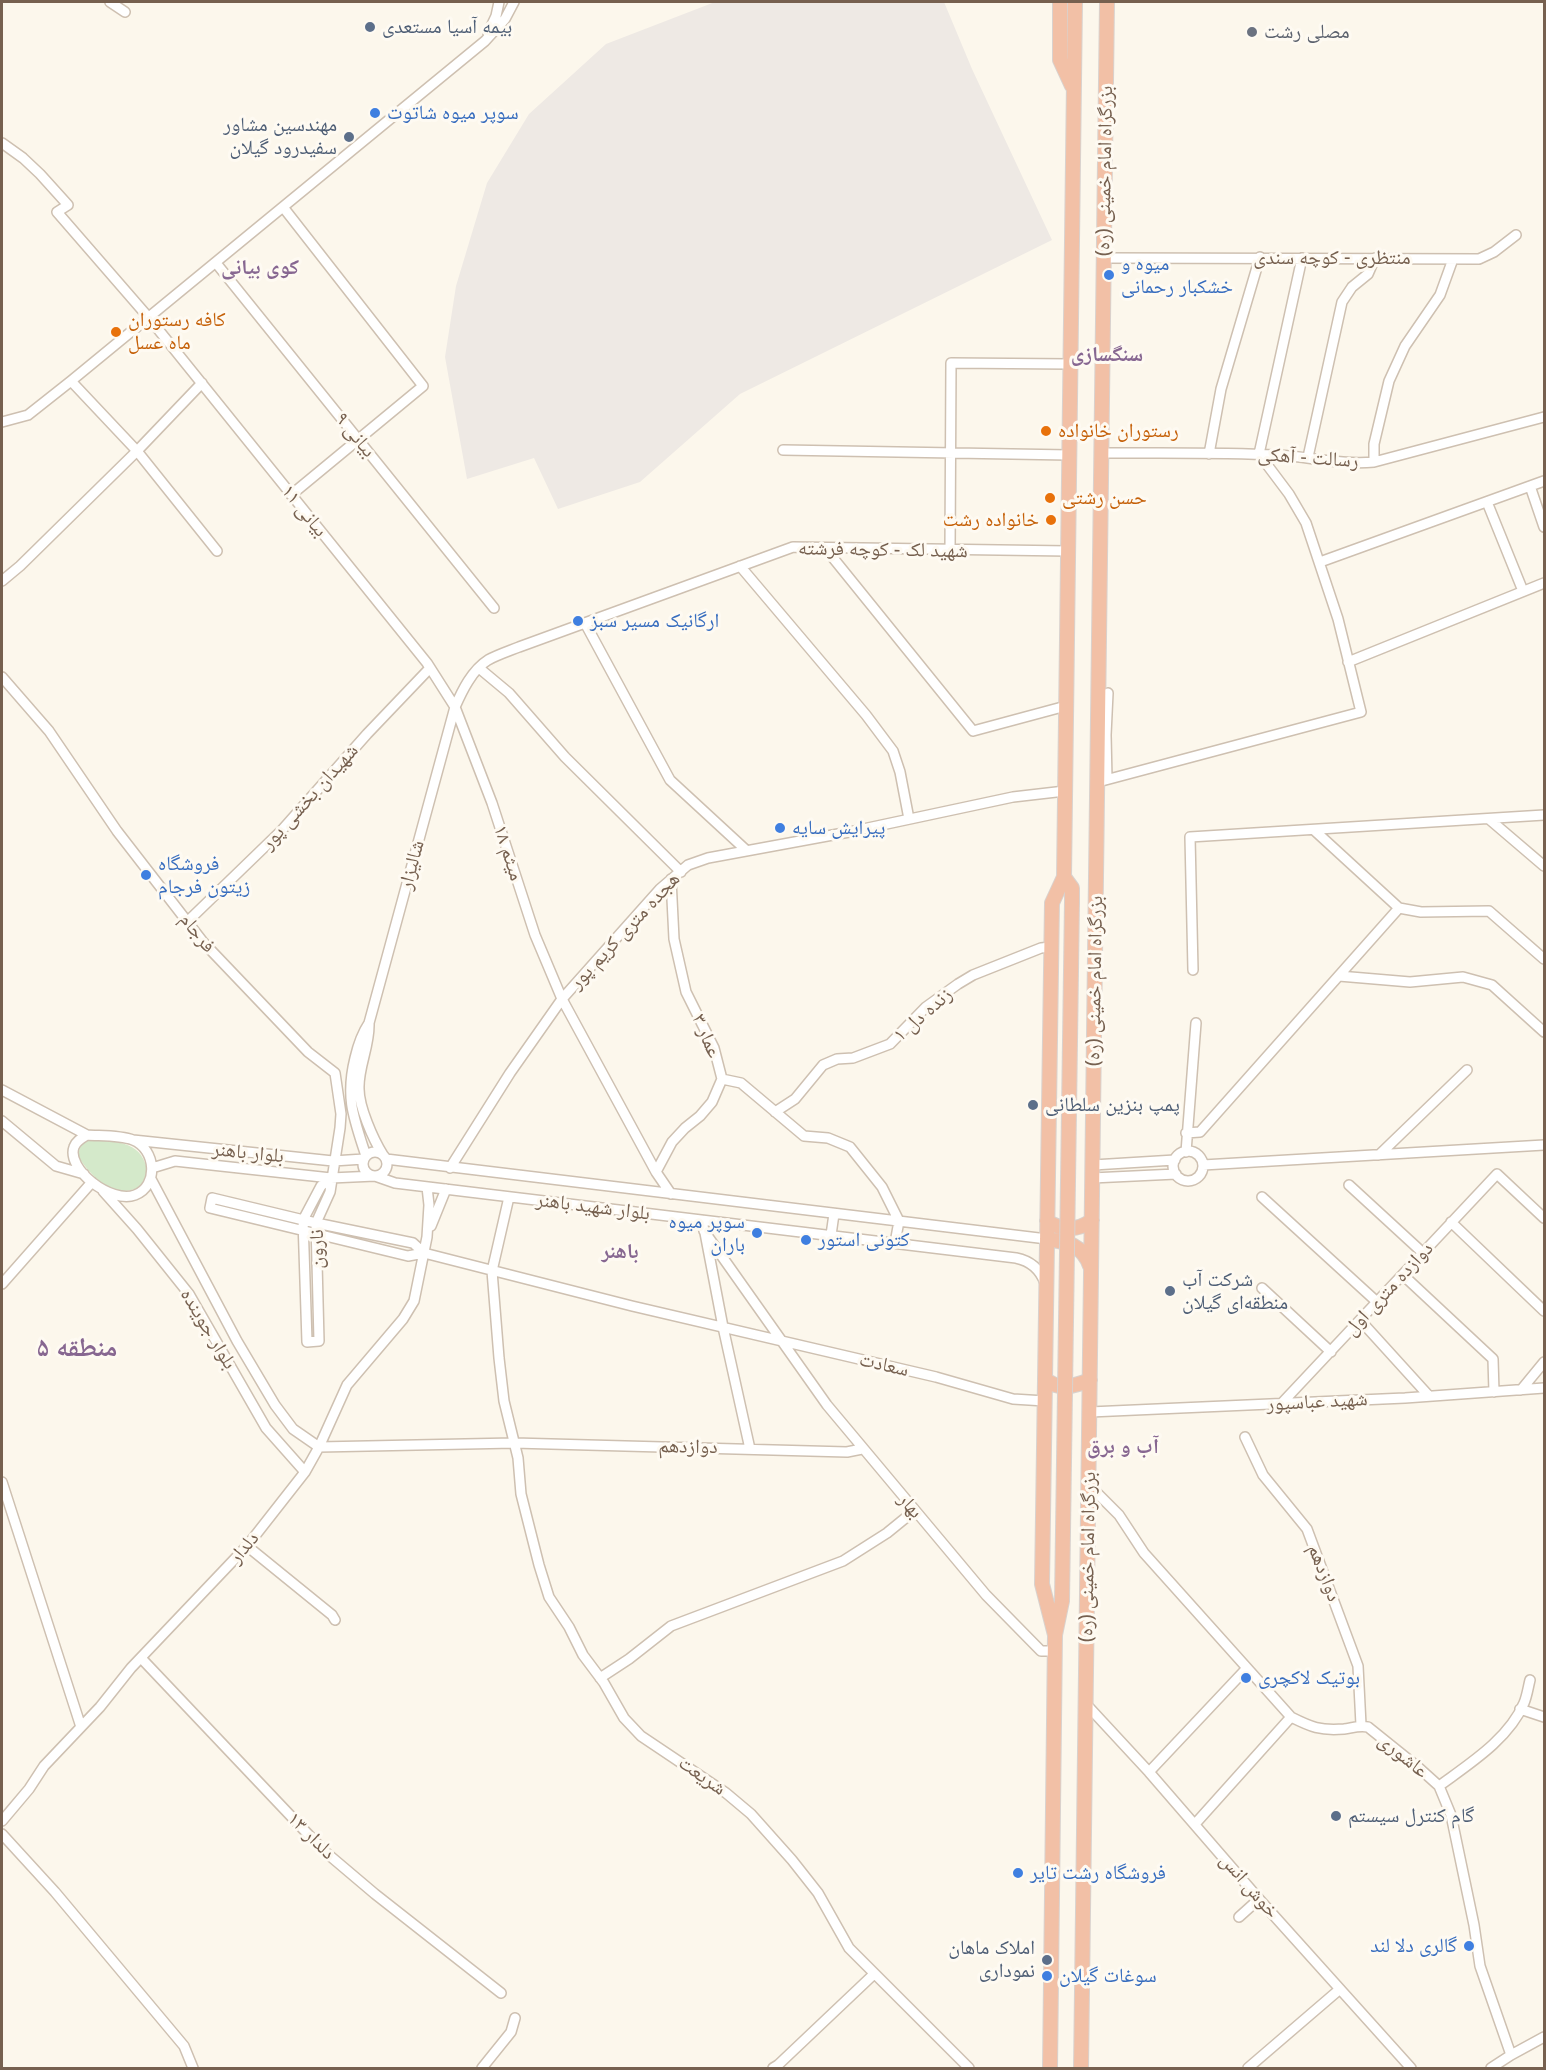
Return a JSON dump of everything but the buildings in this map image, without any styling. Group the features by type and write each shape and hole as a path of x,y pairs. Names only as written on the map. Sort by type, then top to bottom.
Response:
{"highway":[{"path":"1060,2 1060,63 1074,88"},
{"name":"بزرگراه امام خمینی (ره)","path":"1055,1635 1042,1588 1052,903 1064,877 1075,2"},
{"name":"بزرگراه امام خمینی (ره)","path":"1081,2068 1091,1272 1102,780 1102,453 1107,2"},
{"name":"بزرگراه امام خمینی (ره)","path":"1050,2068 1055,1635 1062,1601 1072,901 1072,888 1064,877"},
{"path":"1047,1221 1070,1229 1081,1227 1092,1220"},
{"path":"1047,1239 1075,1245 1087,1257 1091,1272"},
{"path":"1047,1256 1059,1248 1075,1245"},
{"path":"1045,1379 1064,1386 1090,1380"}],"street":[{"path":"110,2 125,12"},
{"path":"485,41 496,16 499,2"},
{"path":"2,422 28,415 149,318 485,41 505,19 514,2"},
{"name":"بیانی ۱۱","path":"2,143 40,174 68,205 57,212 202,383 430,668 455,707"},
{"path":"283,207 423,386 291,495"},
{"name":"منتظری - کوچه سندی","path":"1104,258 1479,259 1494,252 1516,235"},
{"path":"1209,454 1221,389 1260,257"},
{"path":"1108,693 1102,780 1360,712 1338,619 1302,513 1259,454 1302,258"},
{"path":"1308,457 1342,302 1352,287 1368,274 1375,258"},
{"path":"1374,462 1374,444 1389,381 1405,346 1440,295 1453,259"},
{"name":"بیانی ۹","path":"216,262 494,608"},
{"path":"950,550 951,363 1070,364"},
{"path":"71,381 137,451 218,550"},
{"path":"2,582 137,451 202,383"},
{"name":"رسالت - آهکی","path":"1102,453 1259,454 1308,457 1350,464 1374,462 1545,417"},
{"path":"783,450 1069,455"},
{"path":"1320,562 1545,481"},
{"path":"1530,486 1545,527"},
{"path":"1487,502 1523,591"},
{"name":"شهید لک - کوچه فرشته","path":"455,707 463,690 488,660 794,547 1068,551"},
{"path":"825,548 974,731 1066,706"},
{"path":"740,566 866,715 893,751 900,772 909,819"},
{"path":"1348,662 1545,583"},
{"path":"585,623 670,780 747,851"},
{"name":"شهیدان بخشی پور","path":"187,922 282,830 367,734 430,668"},
{"path":"479,668 508,693 565,757 681,872"},
{"name":"فرجام","path":"2,677 49,731 117,831 187,922 308,1052 335,1073"},
{"name":"میثم ۱۸","path":"455,707 492,803 535,934 562,999 656,1172 671,1194"},
{"name":"شالیزار","path":"365,1158 349,1094 370,1034 369,1023 455,707"},
{"name":"هجده متری کریم پور","path":"450,1168 510,1073 562,999 660,889 688,865 708,858 909,819 1013,796 1065,791"},
{"path":"1193,970 1190,837 1545,815"},
{"path":"1489,819 1545,866"},
{"path":"1314,830 1399,908 1421,912 1489,911 1545,959"},
{"name":"عمار ۳","path":"656,1172 672,1142 712,1102 722,1079 714,1048 686,992 674,939 671,879"},
{"path":"1186,1133 1200,1132 1399,908"},
{"name":"زنده دل ۱","path":"775,1112 795,1099 823,1065 837,1059 853,1058 890,1044 926,1007 973,975 1041,948 1051,947"},
{"path":"1339,976 1410,982 1463,976 1492,985 1545,1032"},
{"path":"1186,1152 1196,1023"},
{"path":"1379,1155 1467,1070"},
{"path":"331,1178 341,1114 335,1073 356,1077"},
{"name":"شالیزار","path":"356,1077 362,1107 385,1157"},
{"path":"722,1079 741,1083 804,1136 828,1138 850,1147 882,1187 899,1221 895,1243"},
{"path":"2,1090 87,1135 133,1140 146,1151 151,1159 152,1168 151,1179 139,1194 128,1198 103,1191 76,1164 74,1145 87,1135"},
{"path":"2,1121 56,1166 89,1178"},
{"name":"بلوار باهنر","path":"133,1140 333,1161 365,1158"},
{"path":"1203,1165 1545,1145"},
{"path":"371,1152 377,1152 385,1157 386,1170 375,1176 365,1170 365,1158 371,1152"},
{"path":"1186,1152 1196,1153 1203,1165 1200,1174 1193,1180 1183,1180 1174,1169 1175,1160 1186,1152"},
{"name":"بلوار شهید باهنر","path":"385,1157 450,1168 1047,1239"},
{"path":"1093,1172 1175,1160"},
{"name":"بلوار باهنر","path":"152,1168 175,1161 331,1178 375,1176"},
{"path":"1093,1172 1176,1174"},
{"name":"دوازده متری اول","path":"1281,1404 1497,1174 1545,1218"},
{"name":"بلوار شهید باهنر","path":"375,1176 394,1183 1022,1259 1038,1270 1046,1288"},
{"path":"2,1284 89,1178"},
{"name":"نارون","path":"331,1178 330,1192 316,1223 319,1341 307,1342 303,1220 321,1186 331,1178"},
{"name":"بلوار جوینده","path":"151,1179 237,1341 275,1406 293,1429 319,1447"},
{"path":"1349,1185 1423,1253"},
{"path":"427,1187 429,1205 427,1237"},
{"path":"427,1237 446,1189"},
{"name":"بلوار جوینده","path":"103,1191 137,1228 189,1294 266,1428 305,1472"},
{"name":"شریعت","path":"510,1197 492,1271 499,1358 504,1401 514,1443 521,1494 538,1565 549,1597 624,1718 641,1736 726,1793 751,1814 818,1893 849,1948 969,2068"},
{"path":"1262,1197 1377,1302"},
{"path":"212,1198 413,1243 424,1252 408,1256 304,1232 210,1208 212,1198"},
{"path":"831,1235 834,1214"},
{"path":"702,1220 750,1449"},
{"path":"1451,1222 1545,1311"},
{"name":"بهار","path":"705,1231 827,1405 862,1449 986,1595 1041,1651 1055,1651"},
{"name":"دلدار","path":"2,1821 29,1789 44,1766 141,1658 247,1546 305,1472 347,1385 403,1319 414,1301 427,1237"},
{"name":"سعادت","path":"424,1252 492,1271 936,1377 1013,1399 1045,1401"},
{"path":"1403,1275 1493,1359 1494,1392"},
{"path":"1262,1288 1331,1352"},
{"path":"1360,1320 1429,1396"},
{"path":"1521,1390 1545,1362"},
{"name":"شهید عباسپور","path":"1089,1412 1281,1404 1545,1388"},
{"name":"دوازدهم","path":"1245,1437 1263,1475 1307,1529 1358,1666 1361,1725"},
{"name":"دوازدهم","path":"319,1447 514,1443 847,1452 862,1449"},
{"path":"2,1482 81,1727"},
{"name":"عاشوری","path":"1089,1485 1119,1515 1144,1552 1291,1717 1313,1728 1344,1729 1361,1725 1368,1727 1439,1786 1451,1815 1474,1925 1479,1966 1510,2055"},
{"path":"600,1678 629,1659 671,1626 843,1560 887,1533 914,1511"},
{"path":"247,1546 332,1615 335,1620"},
{"name":"دلدار ۱۳","path":"141,1658 323,1850 501,1993"},
{"path":"1149,1772 1247,1668"},
{"path":"1439,1786 1506,1731 1520,1709 1530,1680"},
{"name":"خوش انس","path":"1086,1704 1411,2068"},
{"path":"1520,1709 1545,1717"},
{"path":"1195,1824 1291,1717"},
{"path":"2,1834 55,1892 184,2046 193,2068"},
{"path":"1239,1917 1259,1899"},
{"path":"773,2068 874,1974"},
{"path":"1248,2068 1340,1989"},
{"path":"483,2068 511,2032 515,2018"},
{"path":"1491,2068 1510,2055 1545,2037"}],"shaded area":[{"path":"715,2 944,2 972,69 1052,240 740,394 640,482 558,509 534,458 467,479 445,357 456,286 487,183 529,114 606,44"}],"green space":[{"path":"89,1140 125,1144 138,1152 144,1159 147,1169 140,1185 135,1189 122,1191 114,1190 100,1182 78,1157 80,1146"}],"place":[{"name":"بیمه آسیا مستعدی","path":"370,27"},
{"name":"مصلی رشت","path":"1252,32"},
{"name":"سوپر میوه شاتوت","path":"375,113"},
{"name":"مهندسین مشاور سفیدرود گیلان","path":"349,137"},
{"name":"میوه و خشکبار رحمانی","path":"1109,275"},
{"name":"کافه رستوران ماه عسل","path":"116,332"},
{"name":"رستوران خانواده","path":"1046,431"},
{"name":"حسن رشتی","path":"1050,498"},
{"name":"خانواده رشت","path":"1051,520"},
{"name":"ارگانیک مسیر سبز","path":"578,621"},
{"name":"پیرایش سایه","path":"780,828"},
{"name":"فروشگاه زیتون فرجام","path":"146,875"},
{"name":"پمپ بنزین سلطانی","path":"1033,1105"},
{"name":"سوپر میوه باران","path":"757,1233"},
{"name":"کتونی استور","path":"806,1240"},
{"name":"شرکت آب منطقه‌ای گیلان","path":"1170,1291"},
{"name":"بوتیک لاکچری","path":"1246,1678"},
{"name":"گام کنترل سیستم","path":"1336,1816"},
{"name":"فروشگاه رشت تاير","path":"1018,1873"},
{"name":"گالری دلا لند","path":"1469,1946"},
{"name":"املاک ماهان نموداری","path":"1047,1960"},
{"name":"سوغات گیلان","path":"1047,1976"}],"district":[{"name":"کوی بیانی","path":"260,268"},
{"name":"سنگسازی","path":"1107,355"},
{"name":"باهنر","path":"620,1252"},
{"name":"منطقه ۵","path":"77,1349"},
{"name":"آب و برق","path":"1123,1447"}]}
